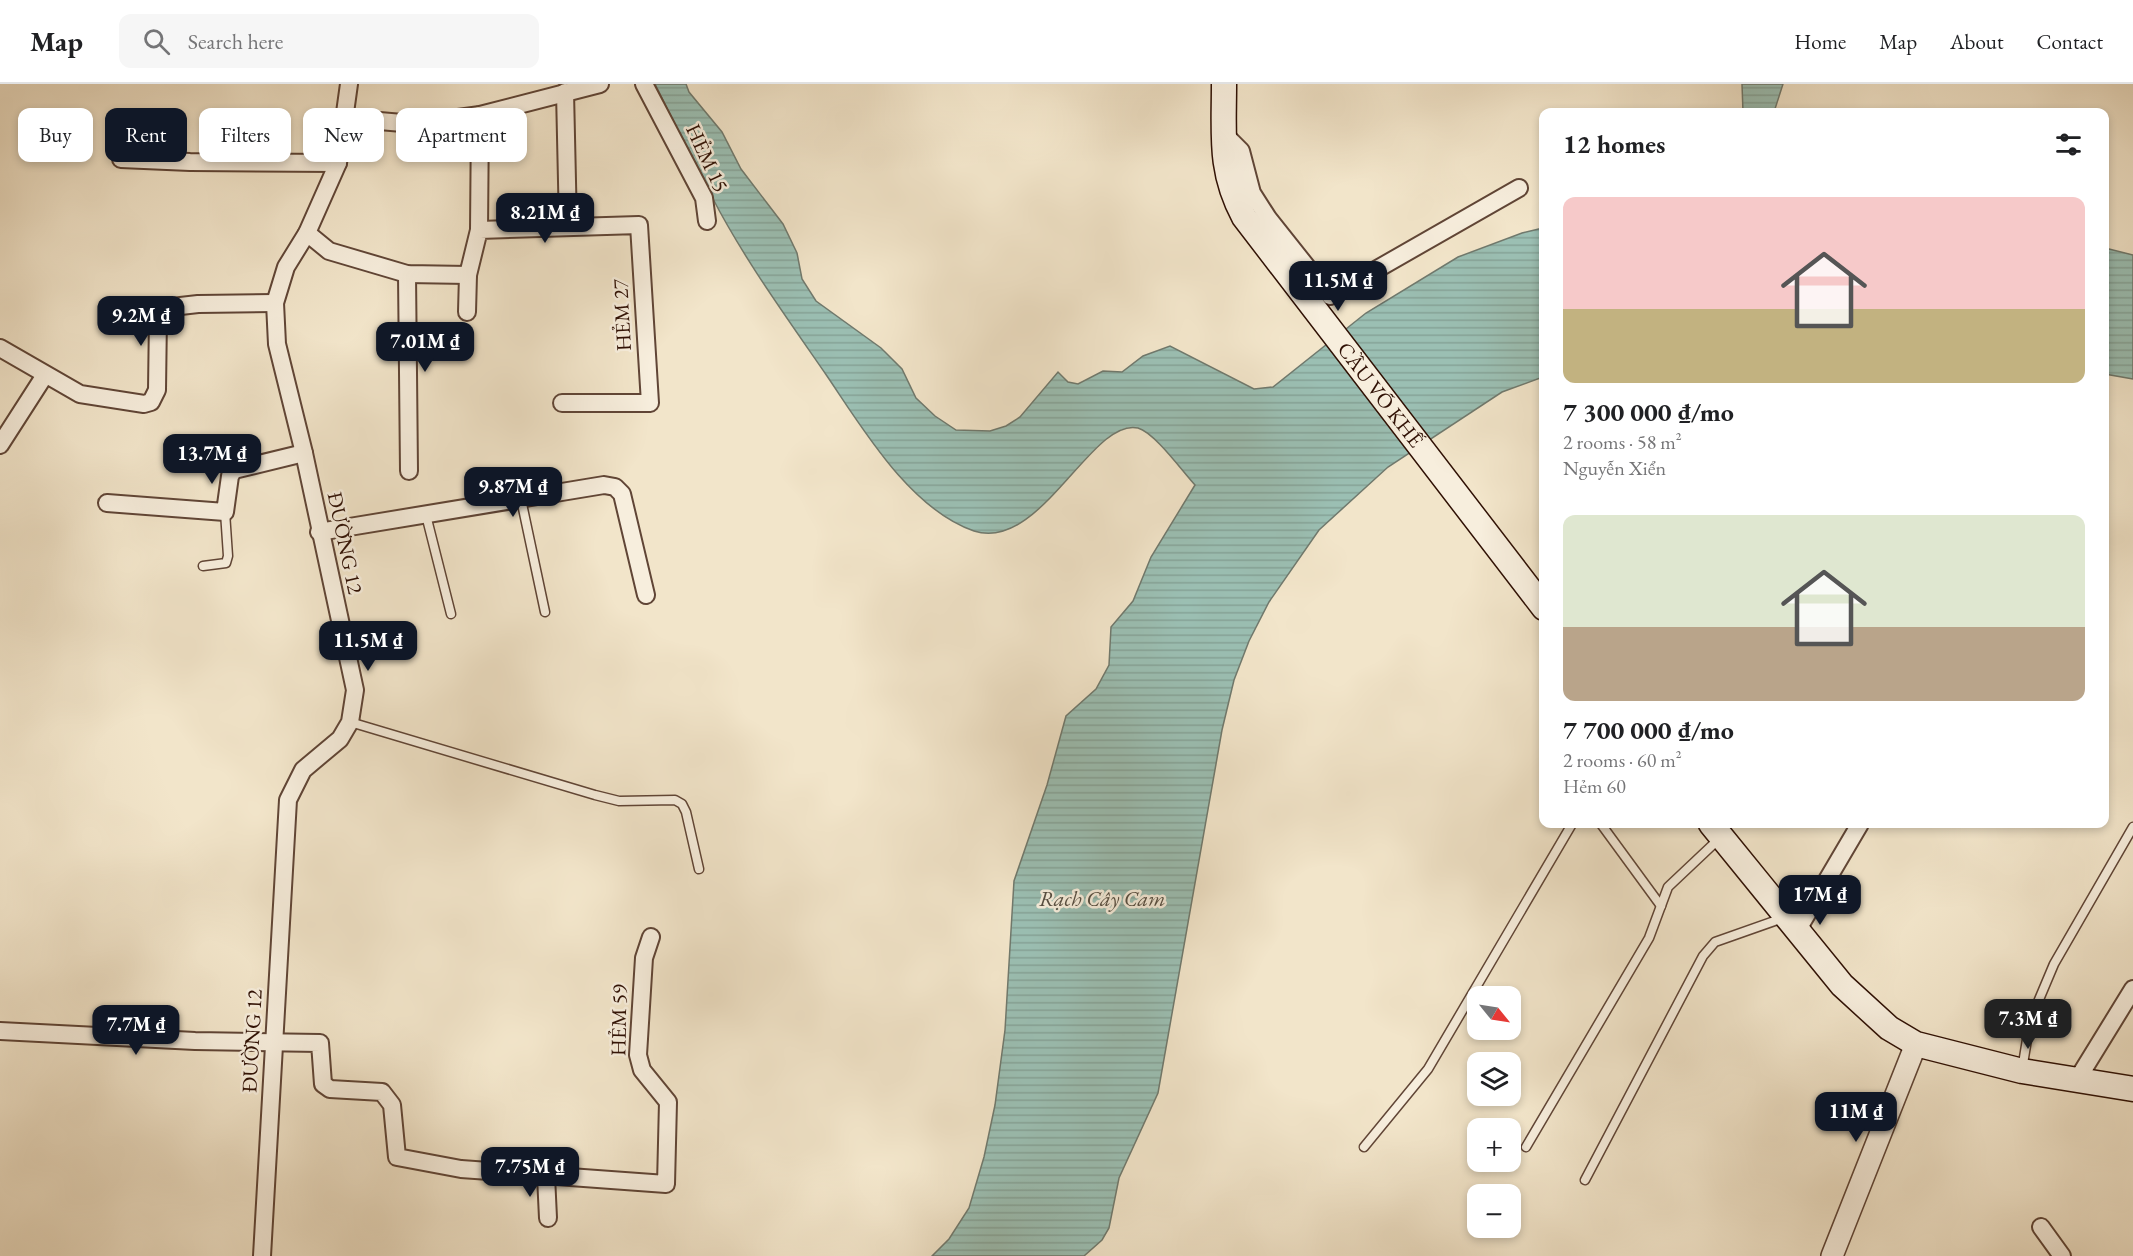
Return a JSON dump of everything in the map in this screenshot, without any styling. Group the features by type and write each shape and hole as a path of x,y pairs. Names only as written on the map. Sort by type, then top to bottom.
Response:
{"main road":[{"name":"CẦU VÕ KHẾ","path":"1224,84 1224,167 1231,193 1244,217 1539,602"},
{"path":"1716,830 1842,986 1889,1028 1916,1044 2022,1071 2133,1089"}],"street":[{"name":"ĐƯỜNG 12","path":"346,108 349,84"},
{"path":"506,108 600,84"},
{"name":"HẺM 15","path":"644,84 704,198 707,221"},
{"path":"565,92 567,226"},
{"path":"1224,134 1241,151 1252,193 1268,218 1330,296 1519,188"},
{"path":"187,162 338,163"},
{"path":"467,312 468,275 479,230 480,162"},
{"name":"ĐƯỜNG 12","path":"262,1256 288,800 303,770 340,739 350,722 355,690 319,532 304,453 277,344 275,303 286,267 307,233 338,163"},
{"name":"HẺM 27","path":"479,230 639,225 650,403 562,403"},
{"path":"307,233 329,251 407,274 468,275"},
{"path":"407,274 409,471"},
{"path":"0,348 80,394 144,404 151,402 157,390 158,316 163,308 198,304 275,303"},
{"path":"0,445 45,375"},
{"path":"107,503 225,512 230,476 234,470 304,453"},
{"path":"319,532 604,485 615,487 621,494 646,595"},
{"path":"1792,924 1857,828"},
{"name":"HẺM 59","path":"274,1042 320,1043 323,1084 330,1089 382,1092 392,1105 397,1157 461,1170 666,1184 668,1102 642,1071 638,1055 644,958 651,937"},
{"path":"2078,1080 2133,989"},
{"path":"0,1031 87,1037 274,1042"},
{"path":"1832,1256 1916,1044"},
{"path":"546,1176 548,1218"},
{"path":"2041,1227 2062,1256"}],"lane":[{"path":"521,499 545,612"},
{"path":"203,566 226,563 228,556 225,512"},
{"path":"426,515 451,614"},
{"path":"350,722 595,795 620,801 675,800 682,804 686,812 699,869"},
{"path":"2022,1071 2030,1021 2054,964 2133,827"},
{"path":"1364,1148 1428,1069 1570,828"},
{"path":"1604,828 1661,906"},
{"path":"1526,1147 1649,938 1668,887 1716,830"},
{"path":"1585,1180 1703,956 1715,942 1792,924"}],"water":[{"name":"Rạch Cây Cam","path":"655,84 686,84 689,92 722,132 741,169 783,224 797,253 802,279 816,301 881,348 902,369 916,398 935,416 956,430 990,431 1006,426 1020,417 1058,372 1068,382 1078,384 1103,371 1122,372 1143,356 1170,346 1254,389 1273,387 1366,313 1458,257 1539,229 1539,378 1502,392 1388,467 1319,530 1269,602 1249,641 1234,680 1222,730 1158,1093 1119,1178 1109,1228 1102,1240 1084,1256 932,1256 949,1239 969,1208 984,1157 995,1105 1005,1030 1014,881 1047,785 1066,716 1096,689 1109,665 1111,627 1133,601 1151,557 1195,485 1145,431 1138,428 1120,430 1102,443 1043,505 1021,523 998,532 974,531 951,520 929,505 909,486 872,443 752,266 724,220"},
{"path":"1742,84 1783,84 1775,108 1743,108"},
{"path":"2109,249 2133,255 2133,379 2109,375"}]}
